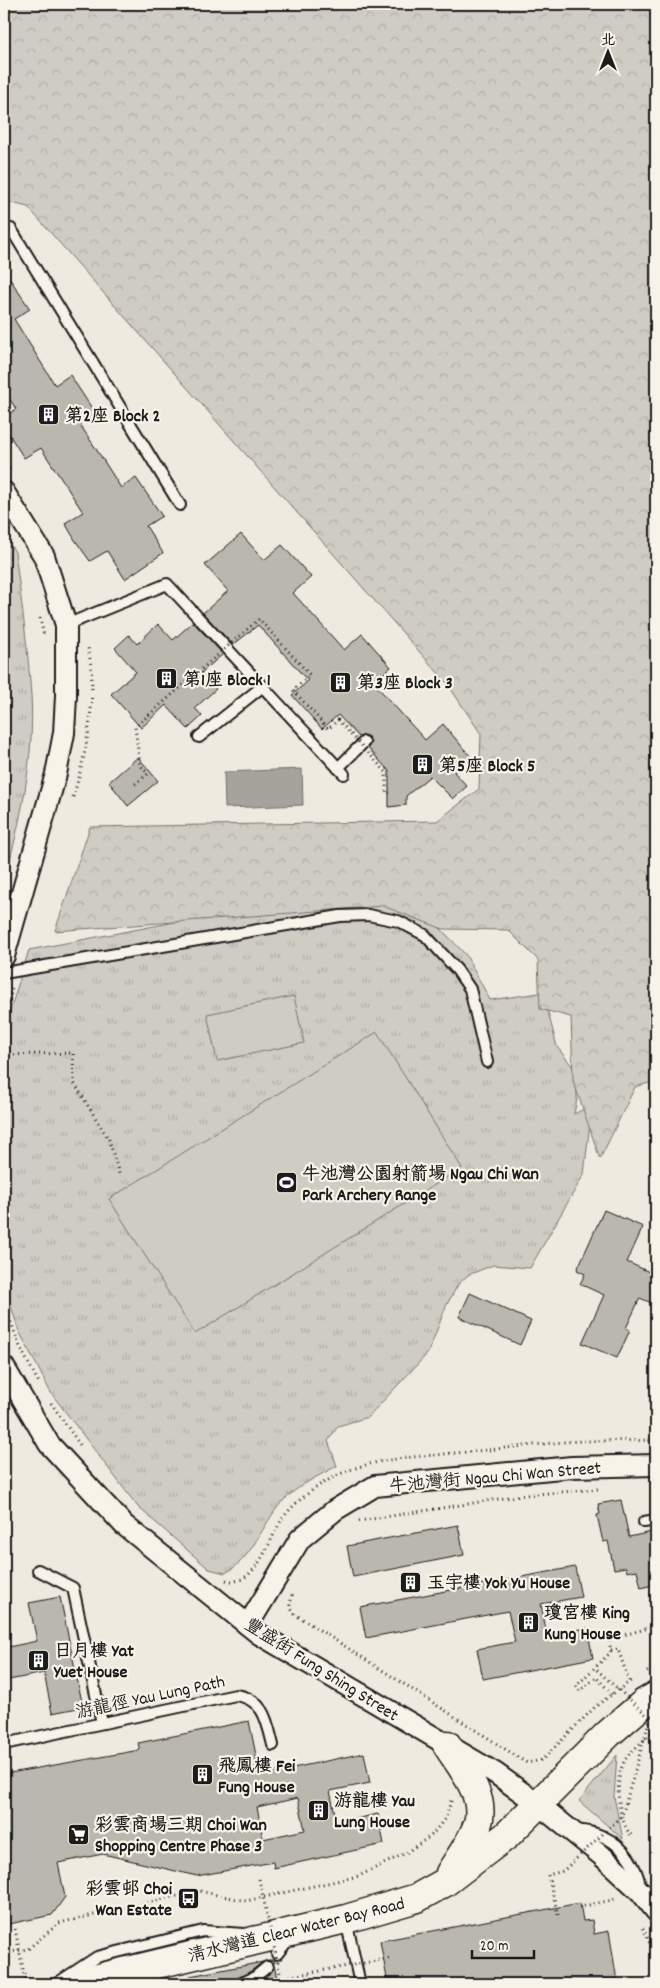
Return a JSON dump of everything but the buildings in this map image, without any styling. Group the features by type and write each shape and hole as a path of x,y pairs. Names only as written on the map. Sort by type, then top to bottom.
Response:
{"main road":[{"name":"清水灣道 Clear Water Bay Road","path":"73,1984 270,1946 294,1932 417,1898 444,1883 506,1836 608,1734 644,1703 656,1696"},
{"path":"444,1883 479,1822 477,1796 470,1781 447,1745"}],"street":[{"path":"4,492 44,556 66,625 64,733 56,774 4,956"},
{"name":"豐盛街 Fung Shing Street","path":"4,1367 49,1444 124,1525 259,1634 495,1773 538,1804 641,1892 656,1911"},
{"name":"牛池灣街 Ngau Chi Wan Street","path":"248,1624 300,1539 335,1510 375,1486 572,1467 656,1465"}],"lane":[{"path":"4,229 11,229 180,505"},
{"path":"66,625 167,584 341,771 364,742"},
{"path":"199,737 262,686"},
{"path":"4,973 340,916 368,915 398,921 425,934 457,970 470,989 487,1062"},
{"path":"644,1522 656,1520"},
{"path":"38,1570 74,1588 102,1723"},
{"name":"游龍徑 Yau Lung Path","path":"4,1744 236,1695 250,1699 261,1708 267,1720 273,1745"},
{"path":"346,1919 360,1984"},
{"path":"56,1984 96,1957 203,1931 235,1932 270,1946"},
{"path":"240,1984 255,1977 267,1967"}],"path":[{"path":"39,610 46,645"},
{"path":"134,784 148,774 140,765 135,728 259,618 310,675 293,690 328,729 338,720 386,772 386,793 393,793"},
{"path":"4,1019 18,971"},
{"path":"4,1055 72,1052 74,1083 109,1140 120,1176"},
{"path":"4,1303 20,1347 43,1390"},
{"path":"48,1399 83,1450"},
{"path":"356,1522 524,1495 603,1488"},
{"path":"223,1579 232,1582 247,1576 259,1562"},
{"path":"294,1590 290,1605 293,1613 527,1763 542,1760 596,1706"},
{"path":"612,1694 596,1677 580,1691 576,1686 611,1652 609,1638 656,1626"},
{"path":"611,1650 618,1649 629,1682"},
{"path":"558,1915 548,1875 563,1871 622,1816 650,1718 596,1668"},
{"path":"634,1838 624,1827 620,1811 621,1779 625,1761 656,1730"},
{"path":"645,1738 656,1741"},
{"path":"4,1953 28,1949 58,1923 199,1891 246,1902 359,1876 399,1858 432,1835 446,1817 450,1807 452,1790"},
{"path":"259,1879 281,1978 392,1958"},
{"path":"579,1907 620,1898"},
{"path":"15,1929 26,1984"}],"green space":[{"path":"4,4 656,4 656,1081 635,1087 600,1159 573,1080 571,1017 540,1009 538,960 508,930 443,929 383,906 55,931 90,827 437,821 479,789 481,734 447,683 28,207 4,201"},
{"path":"4,535 15,552 28,659 32,719 31,743 21,814 4,883"},
{"path":"306,897 404,908 440,928 466,955 490,1000 547,992 547,1008 557,1047 576,1071 577,1099 574,1114 592,1105 584,1174 530,1268 493,1265 468,1275 459,1283 446,1306 428,1353 368,1417 338,1426 328,1441 337,1466 288,1496 275,1511 250,1551 225,1573 209,1569 138,1507 51,1393 19,1331 4,1285 4,1030 29,950"},
{"path":"294,996 304,1043 217,1061 207,1014"},
{"name":"牛池灣公園射箭場 Ngau Chi Wan Park Archery Range","path":"377,1032 462,1168 195,1334 109,1199"},
{"path":"617,1755 614,1797 623,1839 579,1801"}],"shaded area":[{"path":"302,769 303,805 225,808 224,772"}],"place":[{"name":"第2座 Block 2","path":"49,415"},
{"name":"第1座 Block 1","path":"167,679"},
{"name":"第3座 Block 3","path":"341,682"},
{"name":"第5座 Block 5","path":"423,765"},
{"name":"牛池灣公園射箭場 Ngau Chi Wan Park Archery Range","path":"286,1183"},
{"name":"玉宇樓 Yok Yu House","path":"411,1582"},
{"name":"瓊宮樓 King Kung House","path":"528,1622"},
{"name":"日月樓 Yat Yuet House","path":"38,1660"},
{"name":"飛鳳樓 Fei Fung House","path":"202,1775"},
{"name":"游龍樓 Yau Lung House","path":"318,1810"},
{"name":"彩雲商場三期 Choi Wan Shopping Centre Phase 3","path":"79,1834"},
{"name":"彩雲邨 Choi Wan Estate","path":"188,1898"}]}
